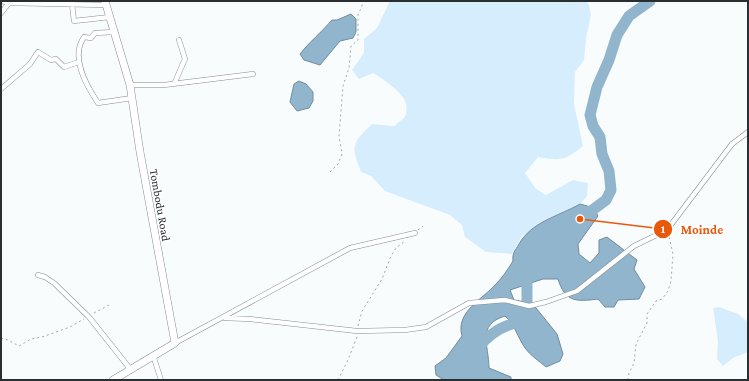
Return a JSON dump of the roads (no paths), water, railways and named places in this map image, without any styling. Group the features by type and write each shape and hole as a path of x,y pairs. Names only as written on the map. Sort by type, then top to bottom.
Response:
{"main road":[{"name":"Tombodu Road","path":"106,3 130,85 175,343"},
{"path":"113,380 175,343"}],"street":[{"path":"2,1 9,3 106,3"},
{"path":"1,13 9,3"},
{"path":"72,4 74,21 110,17"},
{"path":"114,32 95,33 91,38 84,37 78,50 79,62 90,91 98,103 132,98"},
{"path":"175,82 185,59 179,40"},
{"path":"1,88 30,64 38,52 51,60 56,59 64,67 79,62"},
{"path":"130,85 164,84 254,74"},
{"path":"225,318 250,319 357,331 405,330 426,327 469,303 505,300 529,306 546,302 577,291 634,246 667,230 732,144 748,132"},
{"path":"175,343 225,318 350,248 415,233"},
{"path":"38,275 45,277 54,283 89,317 131,370"},
{"path":"153,355 161,380"}],"waterway":[{"path":"583,217 606,200 611,190 609,171 602,154 600,137 593,126 590,115 597,87 609,60 617,35 629,16 650,1"},
{"path":"465,380 468,365 480,345 491,334 501,328 527,319 530,312 527,305 527,270"}],"place":[{"name":"Moinde","path":"580,219"}]}
